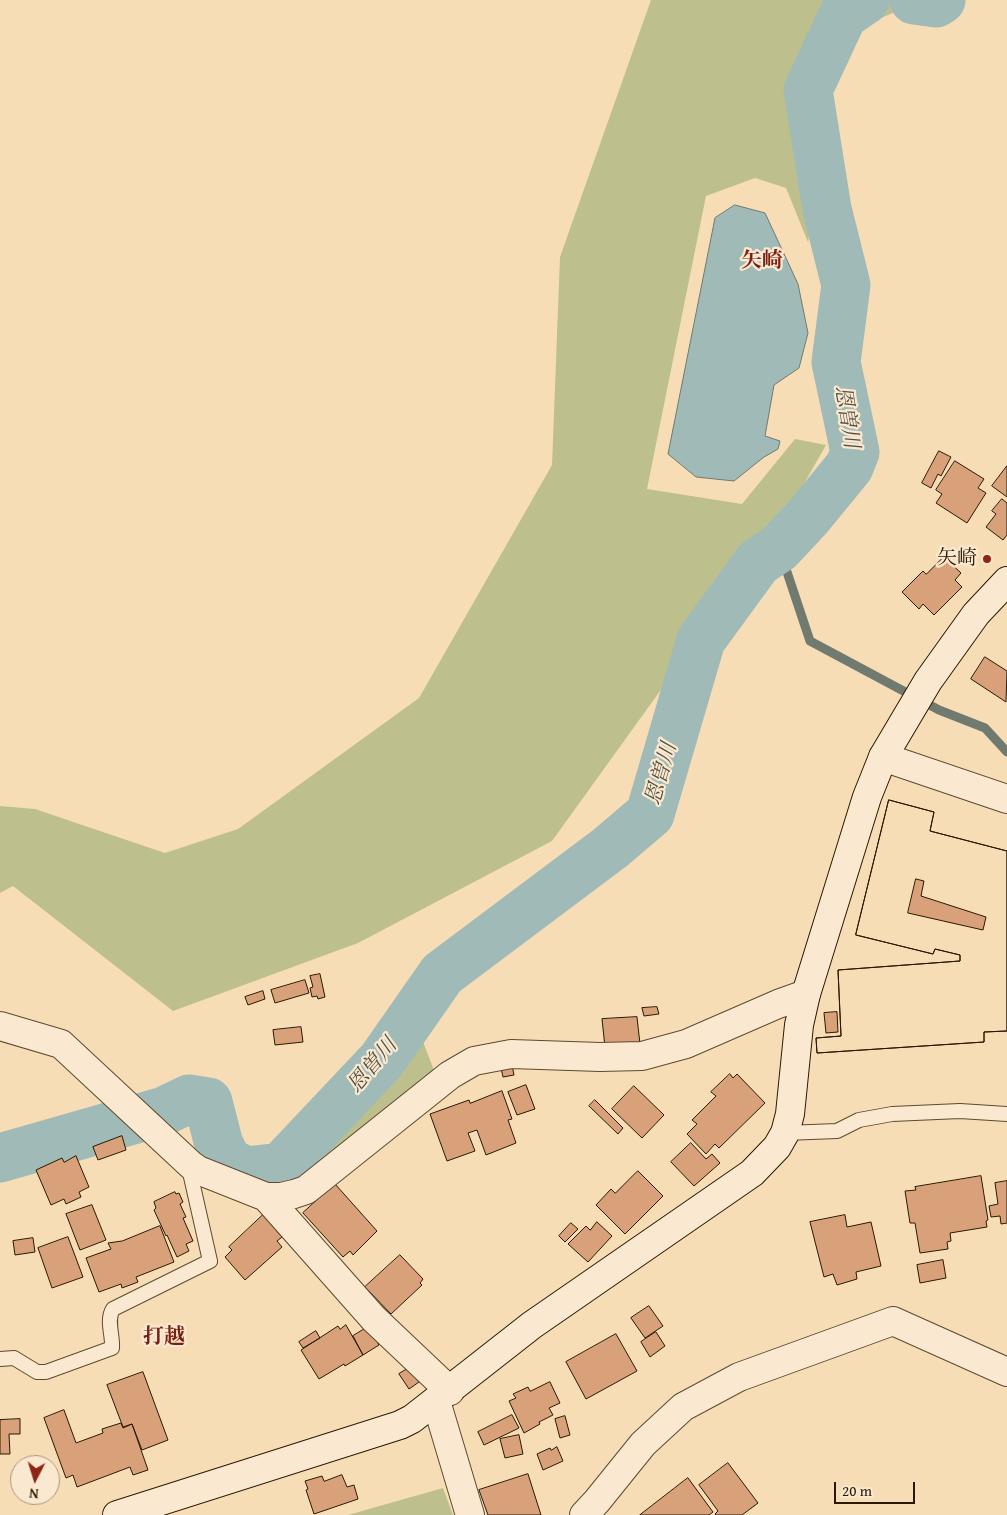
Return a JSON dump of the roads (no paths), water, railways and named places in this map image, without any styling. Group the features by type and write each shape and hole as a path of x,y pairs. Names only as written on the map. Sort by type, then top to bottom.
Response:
{"street":[{"path":"117,1515 400,1425 412,1419 532,1325 752,1173 777,1147 790,1114 799,1025 806,994 867,797 883,757 928,682 976,614 1007,581"},
{"path":"883,757 1007,799"},
{"path":"0,1026 62,1044 198,1170 266,1197 281,1197 306,1190 425,1094 474,1061 511,1054 600,1057 642,1056 686,1044 778,1004 806,994"},
{"path":"266,1197 443,1396 470,1515"},
{"path":"584,1515 643,1444 683,1407 739,1377 893,1321 1007,1372"}],"lane":[{"path":"784,1133 836,1132 859,1120 892,1114 960,1110 1007,1114"},
{"path":"0,1359 14,1358 37,1372 46,1372 112,1348 113,1340 109,1314 113,1309 210,1260 191,1177 191,1165"}],"water":[{"path":"735,205 765,213 798,284 808,333 799,368 774,385 765,436 780,441 778,449 764,457 734,481 696,477 668,454 715,218"}],"waterway":[{"name":"恩曽川","path":"0,1158 164,1111 189,1099 208,1102 219,1145 228,1162 246,1171 281,1167 382,1060 442,974 610,848 650,814 701,640 758,562 779,548 808,517 849,467 855,452 836,362 846,285 827,209 808,90 843,15 865,0"},
{"name":"恩曽川","path":"914,0 936,3 941,0"},
{"path":"779,548 810,641 939,710 985,728 1007,752"}],"place":[{"name":"矢崎","path":"987,559"}],"district":[{"name":"矢崎","path":"762,262"},
{"name":"打越","path":"164,1338"}]}
